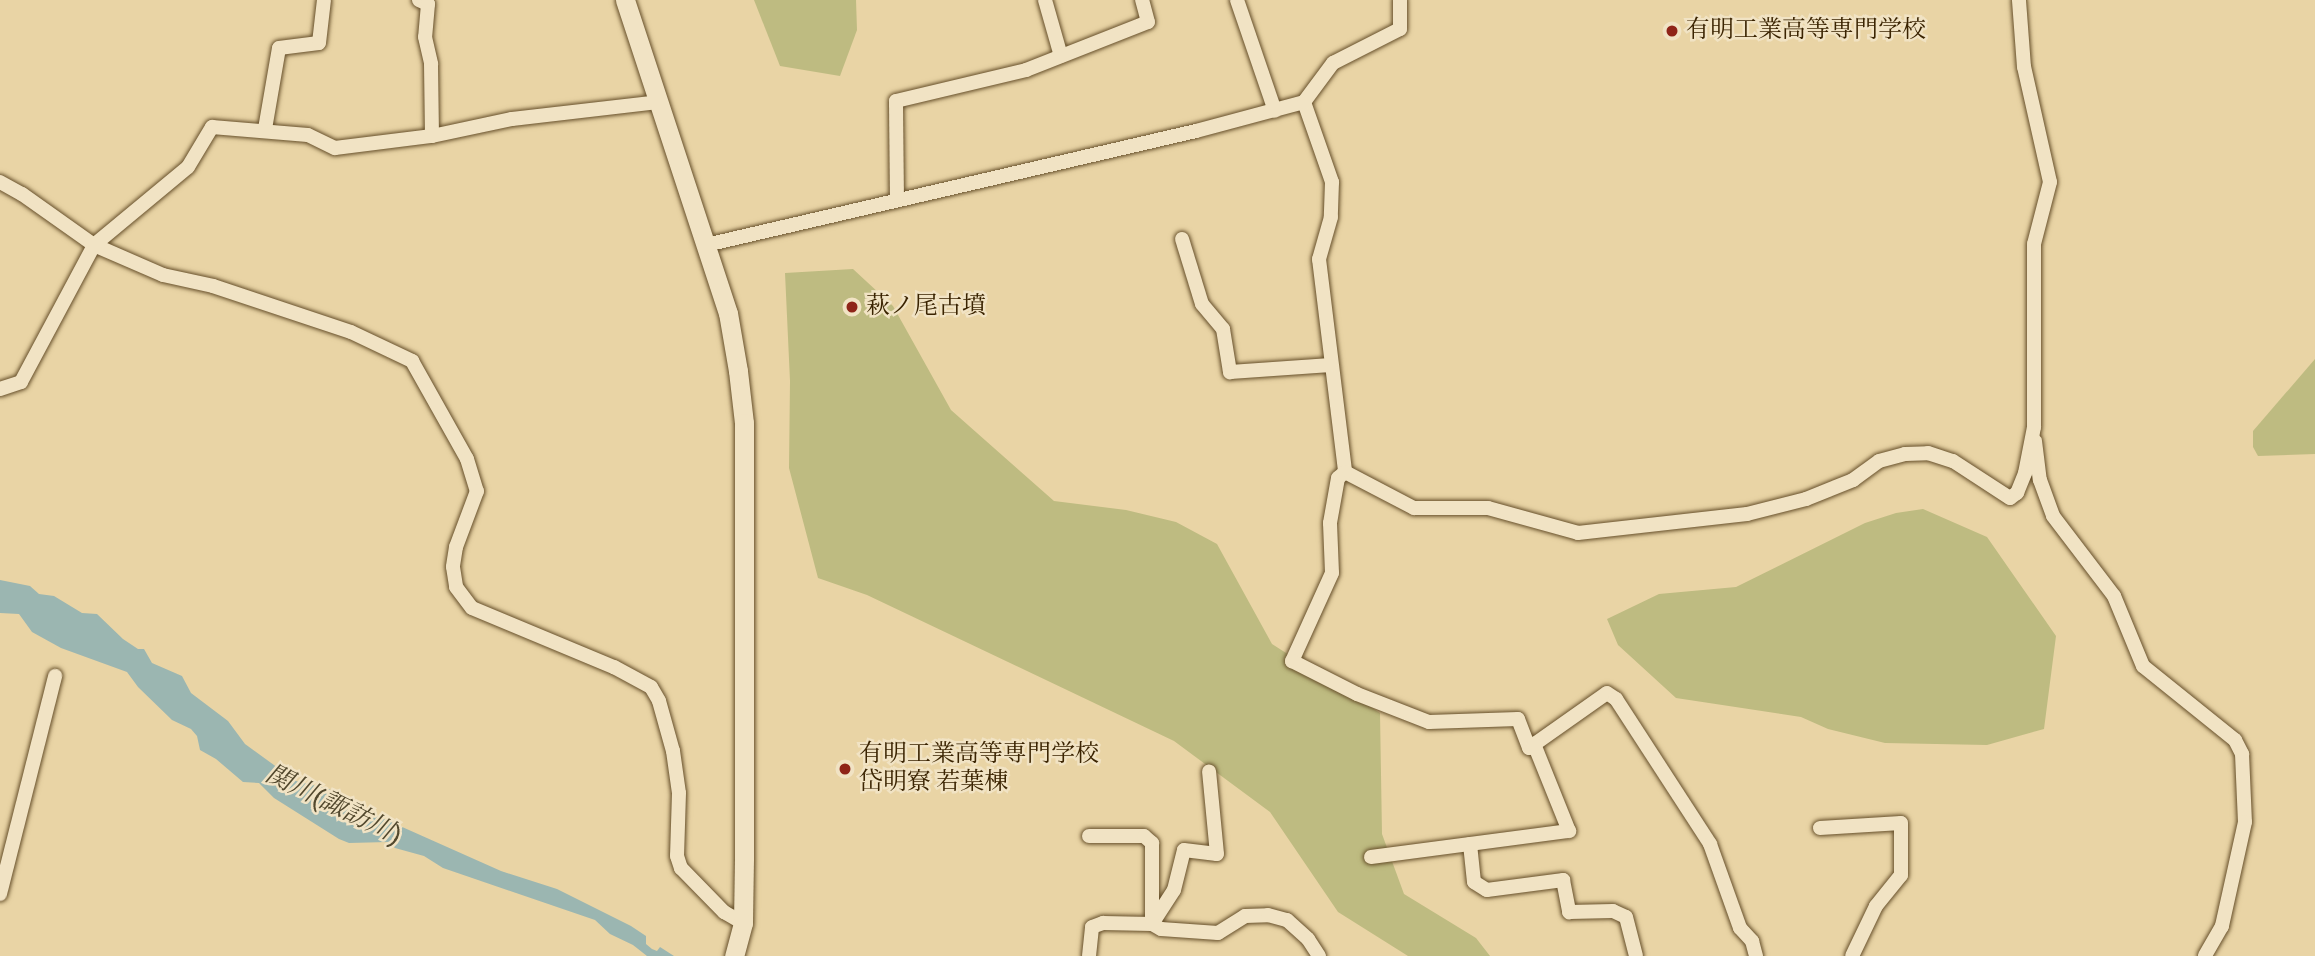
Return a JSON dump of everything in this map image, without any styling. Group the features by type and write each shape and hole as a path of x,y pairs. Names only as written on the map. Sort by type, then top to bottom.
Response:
{"street":[{"path":"265,130 279,48 319,43 324,0"},
{"path":"419,0 428,4 425,37 432,64 432,136"},
{"path":"625,0 728,313 744,423 743,923 735,956"},
{"path":"1045,0 1061,56"},
{"path":"897,200 896,101 1026,70 1148,22 1142,0"},
{"path":"1237,0 1275,111"},
{"path":"706,245 1304,102 1333,63 1400,29 1400,0"},
{"path":"2020,0 2024,66 2050,182 2034,244 2034,427 2040,480 2053,516 2114,596 2143,666 2235,740 2242,754 2245,822 2222,926 2205,956"},
{"path":"0,389 22,382 94,245 188,167 212,127 308,135 335,148 432,136 512,119 660,102"},
{"path":"1304,102 1332,182 1331,217 1319,259 1345,472"},
{"path":"0,182 22,194 94,245 163,275 213,286 351,332 412,361 467,459 477,491 456,547 453,567 456,587 472,608 614,667 651,687 659,701 673,751 679,793 677,856 681,867 724,912 743,923"},
{"path":"1182,239 1202,304 1223,329 1230,372 1331,365"},
{"path":"1345,472 1414,508 1488,508 1578,533 1747,514 1806,499 1853,480 1879,461 1905,454 1928,453 1953,461 2010,498 2017,494 2025,473 2034,427"},
{"path":"1345,472 1338,478 1330,523 1332,573 1292,662 1357,694 1429,722 1518,719 1529,748 1607,693 1616,699 1710,844 1740,928 1752,941 1756,956"},
{"path":"0,894 55,676"},
{"path":"1371,857 1569,831 1534,744"},
{"path":"1152,925 1174,890 1184,850 1217,854 1209,771"},
{"path":"1820,828 1901,823 1901,875 1876,906 1852,956"},
{"path":"1088,836 1144,836 1152,843 1152,925"},
{"path":"1470,844 1474,882 1487,890 1563,880 1569,912 1613,911 1626,917 1636,956"},
{"path":"1089,956 1093,927 1103,923 1152,925 1161,929 1218,933 1245,916 1268,915 1287,920 1308,939 1319,956"}],"shaded area":[{"path":"754,0 856,0 857,30 840,76 780,66"},
{"path":"853,269 893,306 951,410 1054,501 1126,510 1176,522 1217,544 1272,644 1380,713 1382,834 1404,894 1476,938 1490,956 1408,956 1338,912 1270,812 1174,741 867,595 818,578 789,468 790,381 785,273"},
{"path":"2315,359 2315,454 2258,456 2253,447 2253,431"},
{"path":"1923,509 1987,537 2056,636 2044,729 1987,745 1885,743 1828,729 1801,717 1676,698 1618,645 1607,619 1659,594 1736,587 1865,523 1896,513"}],"water":[{"name":"関川(諏訪川)","path":"0,580 30,586 39,594 54,596 82,613 97,614 123,639 138,649 144,649 152,663 182,676 191,693 228,721 245,744 296,781 329,789 373,814 501,871 557,889 631,926 646,936 646,944 652,949 657,951 660,947 674,956 647,956 633,945 610,934 595,920 443,868 424,856 395,848 388,842 349,843 339,839 274,798 259,783 243,782 216,759 200,750 197,736 191,729 172,720 138,687 127,672 61,648 32,632 19,614 0,613"}],"place":[{"name":"有明工業高等専門学校","path":"1672,31"},
{"name":"萩ノ尾古墳","path":"852,307"},
{"name":"有明工業高等専門学校 岱明寮 若葉棟","path":"845,769"}]}
